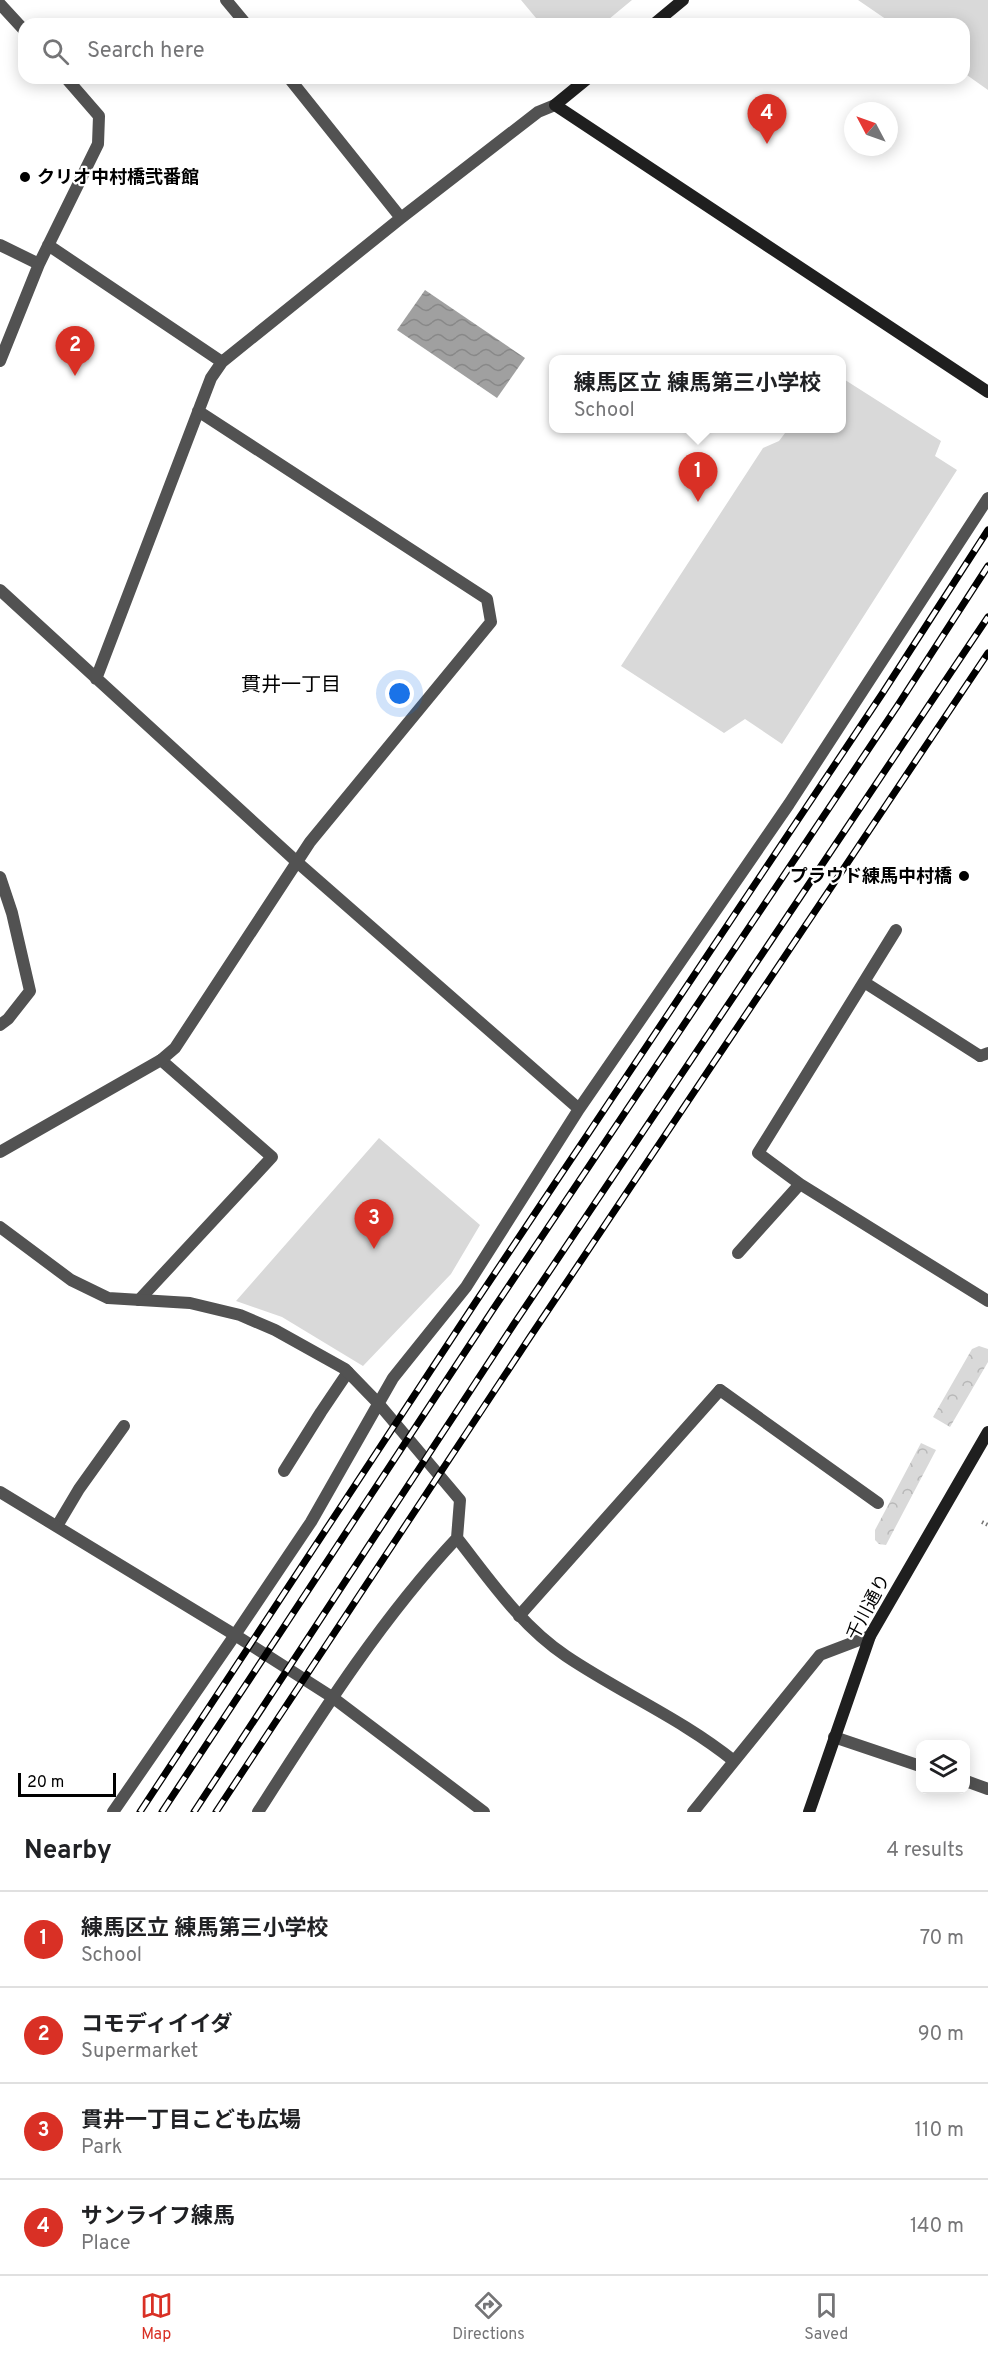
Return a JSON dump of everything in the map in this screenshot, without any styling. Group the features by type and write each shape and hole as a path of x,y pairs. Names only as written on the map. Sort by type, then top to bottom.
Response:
{"street":[{"path":"226,0 241,18"},
{"path":"661,18 683,0"},
{"path":"0,4 18,24"},
{"path":"0,361 39,264 98,144 99,116 71,84"},
{"path":"294,84 401,218"},
{"path":"96,679 211,378 222,362 401,218 538,112 555,105 581,84"},
{"path":"555,105 988,392"},
{"path":"0,245 39,264"},
{"path":"48,245 222,362"},
{"path":"0,1152 161,1060 175,1048 310,843 491,622 487,599 198,411"},
{"path":"113,1812 311,1522 393,1378 466,1287 579,1109 789,804 988,498"},
{"path":"0,590 297,862 579,1109"},
{"path":"0,877 12,914 30,991 8,1019 0,1025"},
{"path":"896,930 758,1153 801,1184 988,1301"},
{"path":"864,982 984,1054"},
{"path":"139,1300 272,1157 161,1060"},
{"path":"738,1253 801,1184"},
{"path":"0,1227 71,1280 108,1298 190,1303 240,1315 275,1330 348,1372 378,1403 460,1500 457,1538 423,1574 332,1697 258,1812"},
{"path":"284,1471 348,1372"},
{"path":"519,1616 720,1390 878,1503"},
{"path":"57,1526 79,1489 124,1426"},
{"name":"千川通り","path":"809,1812 870,1636 988,1432"},
{"path":"0,1492 332,1697 484,1812"},
{"path":"457,1538 519,1616 565,1656 708,1740 734,1761"},
{"path":"693,1812 820,1655 870,1636"},
{"path":"834,1737 916,1765"},
{"path":"970,1782 988,1789"}],"path":[{"path":"982,1522 988,1525"}],"green space":[{"path":"521,0 632,0 610,18 536,18"},
{"path":"858,0 988,0 988,90 970,77 970,18 884,18"},
{"path":"846,381 941,441 935,456 957,470 782,744 745,719 724,733 621,666 763,448 779,441 785,433 846,433"},
{"path":"379,1138 480,1225 451,1274 363,1366 282,1317 236,1301"},
{"path":"979,1346 988,1349 988,1362 950,1427 933,1417 972,1349"},
{"path":"921,1443 936,1450 886,1545 879,1544 875,1540 875,1530"}],"water":[{"path":"425,290 525,358 497,398 397,330"}],"railway":[{"path":"140,1812 477,1300 882,694 988,530"},
{"path":"162,1812 988,566"},
{"path":"194,1812 514,1324 988,617"},
{"path":"216,1812 530,1337 988,653"}],"place":[{"name":"サンライフ練馬","path":"767,144"},
{"name":"クリオ中村橋弐番館","path":"25,177"},
{"name":"コモディイイダ","path":"75,376"},
{"name":"練馬区立 練馬第三小学校","path":"698,502"},
{"name":"プラウド練馬中村橋","path":"964,876"},
{"name":"貫井一丁目こども広場","path":"374,1249"}],"district":[{"name":"貫井一丁目","path":"291,684"}]}
